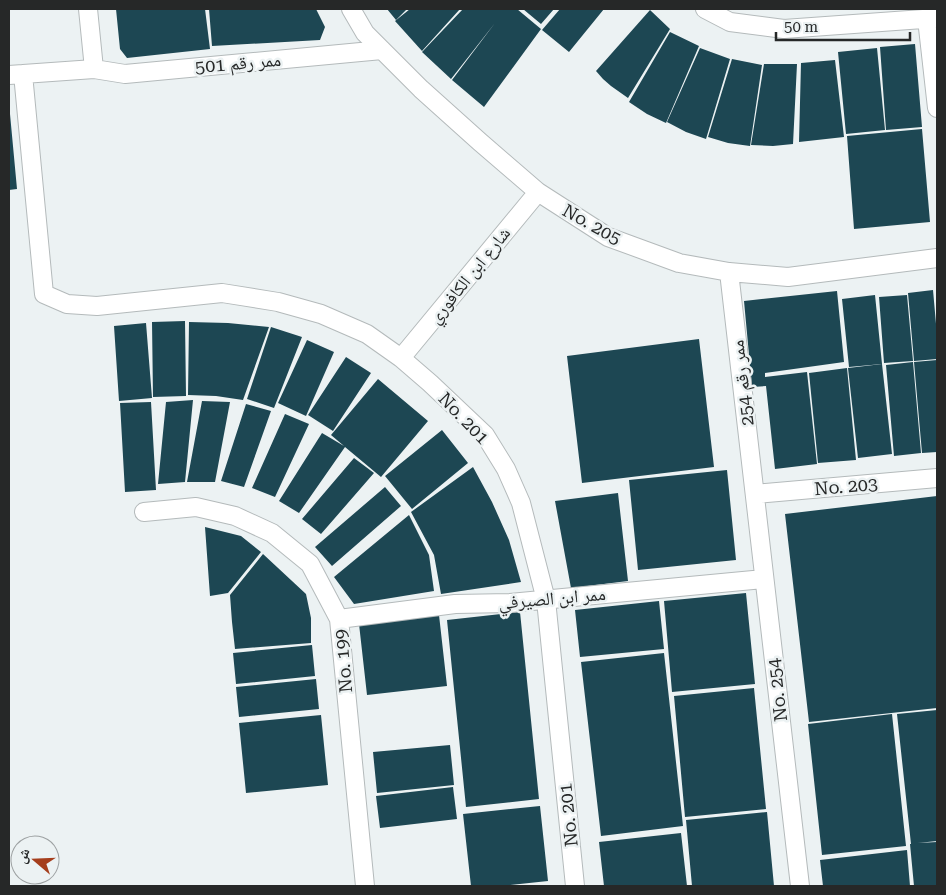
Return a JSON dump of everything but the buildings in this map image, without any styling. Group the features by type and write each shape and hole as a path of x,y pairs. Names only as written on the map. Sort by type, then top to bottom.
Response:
{"street":[{"path":"88,9 94,69"},
{"name":"No. 205","path":"351,9 365,33 421,89 538,192 608,237 679,263 729,272 788,277 937,258"},
{"path":"705,9 730,22 784,29 932,19 937,108"},
{"name":"ممر رقم 501","path":"16,75 94,69 125,74 382,50"},
{"name":"No. 201","path":"16,75 44,294 67,304 97,306 222,293 278,302 321,314 367,334 401,358 485,435 506,469 521,503 546,600 575,886"},
{"name":"شارع ابن الكافوري","path":"401,358 538,192"},
{"name":"ممر رقم 254","path":"729,272 755,494"},
{"name":"No. 203","path":"755,494 937,478"},
{"name":"No. 254","path":"755,494 800,886"},
{"name":"No. 199","path":"144,512 196,507 234,516 272,533 310,564 339,619 365,886"},
{"name":"ممر ابن الصيرفي","path":"339,619 455,604 510,604 764,579"}]}
